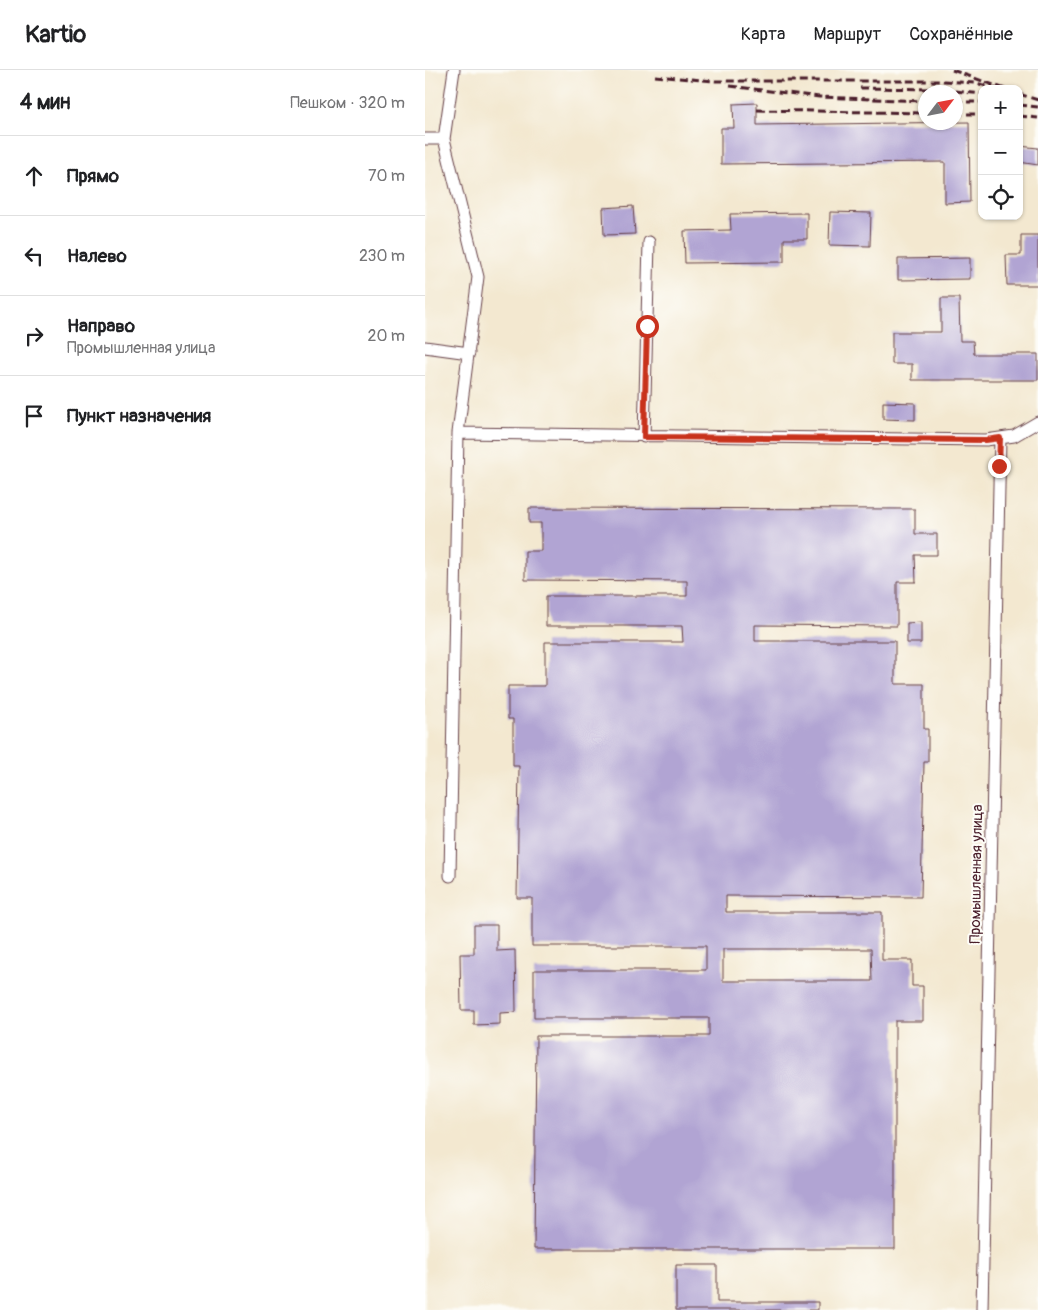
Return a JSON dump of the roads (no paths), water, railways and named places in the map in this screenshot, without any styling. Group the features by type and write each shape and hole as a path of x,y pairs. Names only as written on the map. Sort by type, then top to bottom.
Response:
{"street":[{"path":"450,876 458,433 478,277 444,139 455,70"},
{"path":"425,139 444,139"},
{"path":"644,437 649,242"},
{"path":"425,347 469,353"},
{"path":"458,433 644,437 986,440 1014,436 1038,422"},
{"name":"Промышленная улица","path":"982,1310 1000,438"}],"railway":[{"path":"952,70 994,85"},
{"path":"655,76 715,81 944,81 983,85"},
{"path":"730,86 819,97 918,101"},
{"path":"860,88 937,89 978,94"},
{"path":"1023,95 1038,100"},
{"path":"963,102 978,102"},
{"path":"1023,105 1038,107"},
{"path":"757,110 918,113"},
{"path":"963,114 978,114"},
{"path":"1023,116 1038,118"}]}
